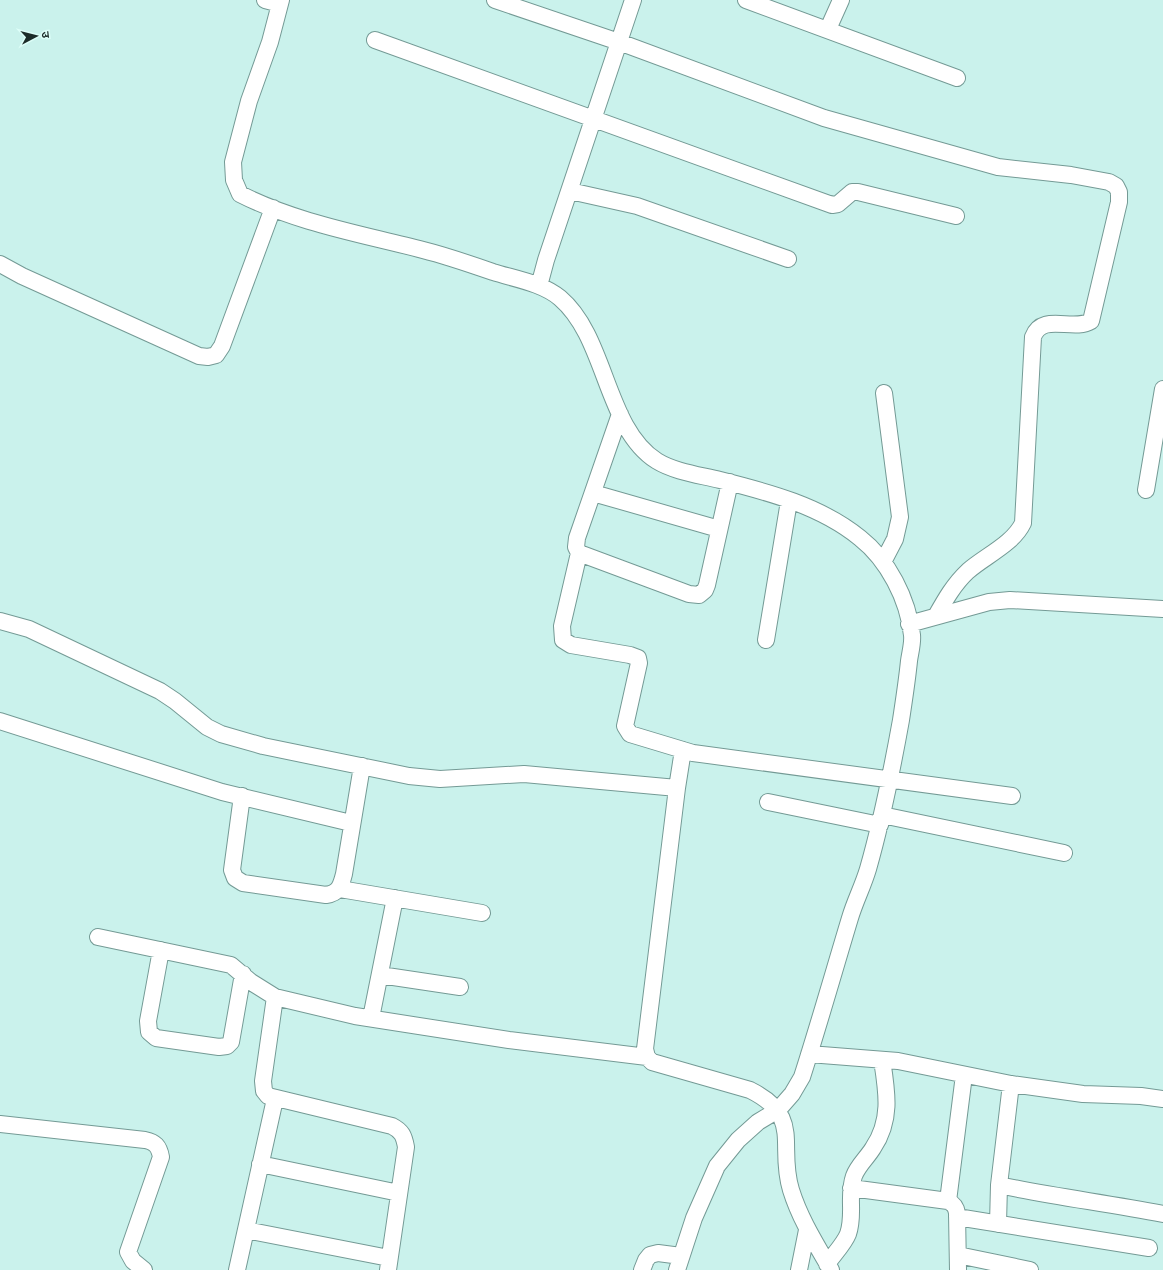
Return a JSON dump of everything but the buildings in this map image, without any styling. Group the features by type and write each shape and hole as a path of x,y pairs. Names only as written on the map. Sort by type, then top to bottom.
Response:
{"street":[{"path":"495,0 619,42 832,120 998,167 1071,175 1109,182 1116,186 1119,192 1119,202 1091,321 1082,324 1043,324 1035,330 1032,336 1023,523 1015,535 967,572 953,588 939,611"},
{"path":"542,273 633,0"},
{"path":"746,0 828,29 957,78"},
{"path":"828,29 841,0"},
{"path":"275,1 270,42 249,101 233,162 234,180 240,194 312,222 429,251 542,273 559,298 576,316 597,357 624,424 642,449 659,462 681,470 730,482 789,500 839,523 862,539 883,562 904,602 912,638 904,702 890,780 881,820 866,873 852,910 802,1077 792,1094 778,1110 758,1122 738,1140 717,1166 702,1197 679,1263 658,1253 650,1255 642,1270"},
{"path":"375,40 593,120 832,205 838,204 852,192 858,192 956,216"},
{"path":"570,191 637,206 788,259"},
{"path":"0,264 22,276 199,356 208,357 216,355 222,346 273,208"},
{"path":"1146,490 1163,389"},
{"path":"883,562 895,539 900,523 884,393"},
{"path":"620,414 577,538 576,547 579,553 562,626 563,640 571,645 636,656 639,663 626,717 626,730 630,734 683,750 1012,796"},
{"path":"579,553 689,594 699,595 705,590 707,585 730,482"},
{"path":"593,493 720,529"},
{"path":"766,640 789,500"},
{"path":"909,624 939,611 967,608 989,602 1010,600 1163,609"},
{"path":"0,621 29,629 160,691 207,727 221,734 263,746 428,779 524,774 677,788"},
{"path":"0,721 222,792 351,823"},
{"path":"683,750 645,1049 647,1057 652,1062 760,1094 778,1110 784,1120 788,1174 791,1189 807,1230 829,1267"},
{"path":"340,890 362,766"},
{"path":"242,796 232,870 238,881 326,895 334,894 340,890 482,913"},
{"path":"768,802 881,820 1064,853"},
{"path":"371,1018 395,898"},
{"path":"98,937 231,965 275,997 371,1018 509,1040 647,1057"},
{"path":"161,950 148,1021 149,1032 156,1038 219,1047 227,1046 231,1042 243,974"},
{"path":"380,975 460,987"},
{"path":"246,1230 388,1264 406,1146 404,1137 400,1130 392,1126 274,1099 268,1096 264,1091 263,1081 275,997"},
{"path":"809,1054 898,1061 1011,1084 1083,1094 1141,1096 1163,1099"},
{"path":"829,1267 848,1233 851,1218 851,1188 860,1165 880,1136 886,1117 887,1092 882,1060"},
{"path":"948,1201 964,1074"},
{"path":"998,1224 999,1185 1011,1084"},
{"path":"237,1270 274,1099"},
{"path":"0,1124 145,1140 156,1144 160,1150 161,1157 128,1252 132,1261 144,1270"},
{"path":"260,1164 399,1193"},
{"path":"999,1185 1048,1196 1122,1206 1163,1214"},
{"path":"851,1188 948,1201 956,1207 958,1263 1030,1270"},
{"path":"957,1217 1149,1248"},
{"path":"798,1270 807,1230"}]}
